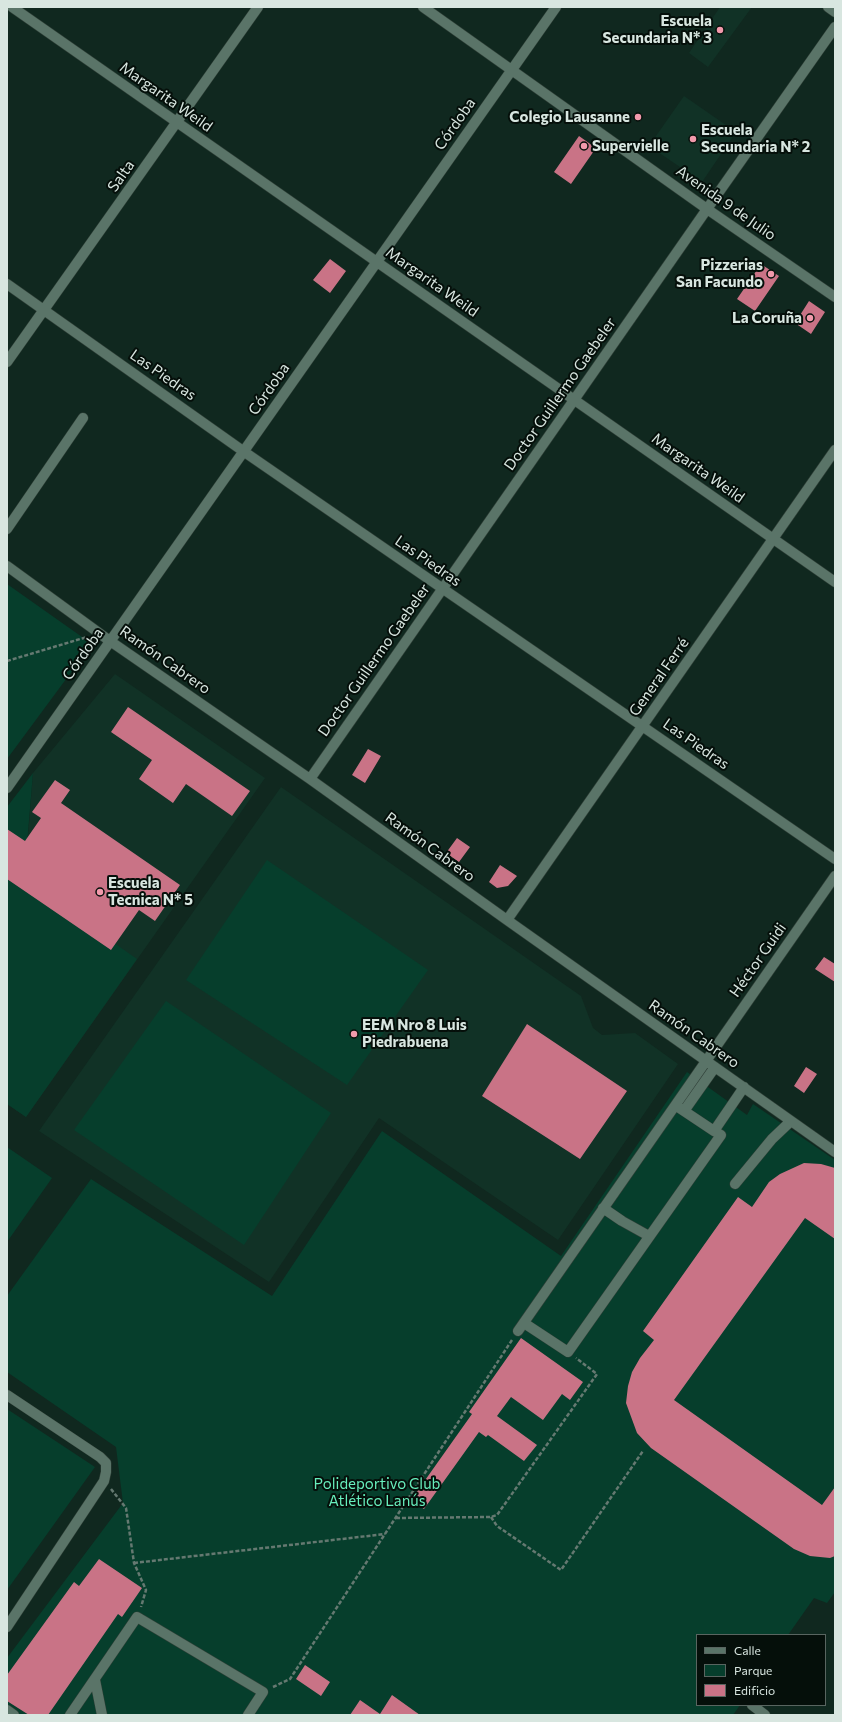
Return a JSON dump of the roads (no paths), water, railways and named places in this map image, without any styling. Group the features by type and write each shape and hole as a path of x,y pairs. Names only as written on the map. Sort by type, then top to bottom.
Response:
{"street":[{"name":"Margarita Weild","path":"12,7 835,582"},
{"name":"Salta","path":"7,362 258,7"},
{"name":"Avenida 9 de Julio","path":"424,7 707,209 835,297"},
{"name":"Córdoba","path":"7,788 556,7"},
{"path":"828,7 835,12"},
{"name":"Doctor Guillermo Gaebeler","path":"310,779 835,27"},
{"name":"Las Piedras","path":"7,284 243,451 835,859"},
{"path":"7,529 84,418"},
{"name":"General Ferré","path":"507,920 835,450"},
{"name":"Ramón Cabrero","path":"7,566 110,641 310,779 835,1152"},
{"name":"Héctor Guidi","path":"649,1236 568,1352 521,1327 835,876"},
{"path":"684,1111 715,1067"},
{"path":"714,1131 744,1087"},
{"path":"603,1208 622,1221 649,1236 721,1135 675,1105"},
{"path":"735,1184 772,1139 791,1120"},
{"path":"7,1395 100,1457 106,1463 104,1481 7,1627"},
{"path":"70,1715 137,1617 263,1692 248,1715"},
{"path":"95,1680 102,1715"},
{"path":"753,1706 765,1715"},
{"path":"7,1710 14,1715"}],"place":[{"name":"Escuela Secundaria N* 3","path":"720,30"},
{"name":"Colegio Lausanne","path":"638,117"},
{"name":"Escuela Secundaria N* 2","path":"693,139"},
{"name":"Supervielle","path":"584,146"},
{"name":"Pizzerias San Facundo","path":"771,274"},
{"name":"La Coruña","path":"810,318"},
{"name":"Escuela Tecnica N* 5","path":"100,892"},
{"name":"EEM Nro 8 Luis Piedrabuena","path":"354,1034"}],"park label":[{"name":"Polideportivo Club Atlético Lanús","path":"377,1492"}]}
